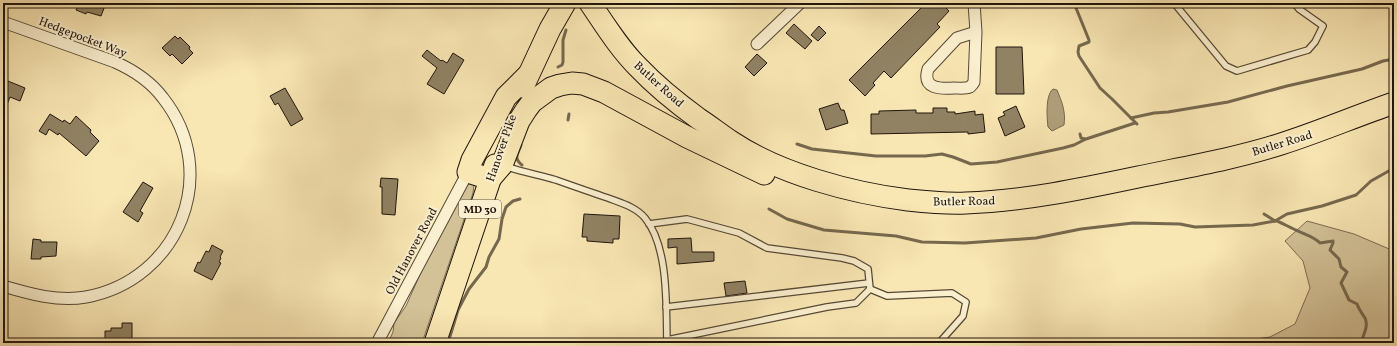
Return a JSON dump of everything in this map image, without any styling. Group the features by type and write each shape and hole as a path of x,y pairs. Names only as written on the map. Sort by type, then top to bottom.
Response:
{"highway":[{"name":"Hanover Pike","path":"435,343 528,75 565,3"},
{"name":"Butler Road","path":"590,3 611,35 637,66 674,100 733,143 770,162 808,177 841,187 886,197 938,203 965,203 1020,198 1075,190 1215,161 1278,145 1340,124 1394,103"},
{"path":"528,75 506,97 472,160 468,172 496,169 519,122 532,102 551,88 560,85 578,84 604,92 687,137 759,172 803,188 841,187"}],"street":[{"path":"757,44 800,3"},
{"path":"974,3 976,32 974,82 971,86 965,88 938,89 932,86 927,80 926,74 928,69 957,38 976,32"},
{"name":"Hedgepocket Way","path":"3,22 115,62 128,68 153,87 170,107 179,125 188,152 190,181 185,211 164,251 144,271 124,285 98,294 76,298 44,296 3,286"},
{"name":"Old Hanover Road","path":"377,343 468,172"}],"lane":[{"path":"1174,3 1226,66 1237,71 1308,50 1312,46 1323,26 1299,9 1294,3"},
{"path":"496,169 578,188 640,212 654,234 661,255 666,289 667,342 856,302 870,289"},
{"path":"649,224 687,219 739,232 767,248 854,261 868,269 870,289"},
{"path":"666,306 869,282"},
{"path":"870,289 887,296 952,293 966,302 963,316 939,343"}],"shaded area":[{"path":"1053,89 1057,90 1063,107 1064,125 1052,131 1048,127 1047,107 1050,92"},
{"path":"469,182 474,185 473,193 422,343 388,343 393,332 394,323 406,306 422,270"},
{"path":"1307,221 1354,234 1394,251 1394,343 1229,343 1270,337 1295,324 1310,288 1303,261 1285,241"}],"building":[{"path":"79,3 106,3 101,16 87,12 86,14 76,10"},
{"path":"926,3 952,3 946,8 949,11 937,24 940,27 891,78 884,71 873,83 875,85 865,96 849,80"},
{"path":"794,24 812,41 805,49 786,33"},
{"path":"819,26 826,33 818,41 811,35"},
{"path":"175,36 178,39 180,37 190,47 189,49 193,53 182,64 172,54 170,56 162,48"},
{"path":"996,47 1022,47 1024,94 996,94"},
{"path":"427,50 441,61 442,60 447,63 453,53 464,60 444,94 427,84 437,68 422,56"},
{"path":"757,54 767,63 754,76 745,67"},
{"path":"3,79 25,88 20,101 10,97 4,112"},
{"path":"285,88 303,119 291,126 278,103 275,105 270,96"},
{"path":"838,103 841,110 844,110 848,123 826,130 819,109"},
{"path":"1016,106 1025,127 1005,136 998,118 1005,115 1003,112"},
{"path":"933,108 947,108 947,112 955,112 955,114 975,111 975,115 983,114 985,132 968,134 968,132 871,134 871,114 879,114 879,111 916,110 916,113 933,113"},
{"path":"50,114 63,122 64,120 70,124 76,116 91,130 90,132 99,141 86,156 59,133 58,135 49,129 46,135 39,131"},
{"path":"381,178 398,179 395,215 382,214 382,187 380,187"},
{"path":"143,182 153,188 140,211 143,213 138,222 123,212"},
{"path":"584,214 620,216 619,239 613,239 613,243 587,241 587,237 582,237"},
{"path":"691,238 692,252 714,252 714,261 677,264 677,247 668,248 668,239"},
{"path":"33,239 41,240 41,242 57,242 56,256 31,259"},
{"path":"212,245 223,251 219,262 221,263 212,280 194,271 198,262 200,263 206,251 209,252"},
{"path":"745,281 747,293 726,296 724,283"},
{"path":"122,323 132,323 132,343 110,343 110,339 105,339 105,331 111,331 111,328 122,328"}],"waterway":[{"path":"1074,3 1089,40 1089,42 1079,46 1079,56 1100,88 1137,124"},
{"path":"558,67 562,65 563,62 563,40 566,30"},
{"path":"1131,118 1228,102 1287,86 1362,69 1383,61 1394,59"},
{"path":"568,120 569,114"},
{"path":"797,144 812,149 876,156 925,156 942,154 971,164 997,162 1063,148 1135,123"},
{"path":"1080,134 1081,138 1085,139"},
{"path":"521,145 517,158 522,165"},
{"path":"769,209 787,219 824,230 896,236 922,242 965,243 1036,238 1081,229 1133,223 1180,224 1195,227 1253,225 1275,221 1287,214 1322,206 1356,195 1371,181 1394,168"},
{"path":"448,343 458,310 469,289 486,267 489,257 499,239 502,219 506,207 513,201 520,199"},
{"path":"1264,214 1275,221 1312,237 1320,243 1333,241 1330,250 1339,259 1341,267 1347,272 1341,283 1349,300 1357,304 1366,321 1366,327 1361,343"}]}
